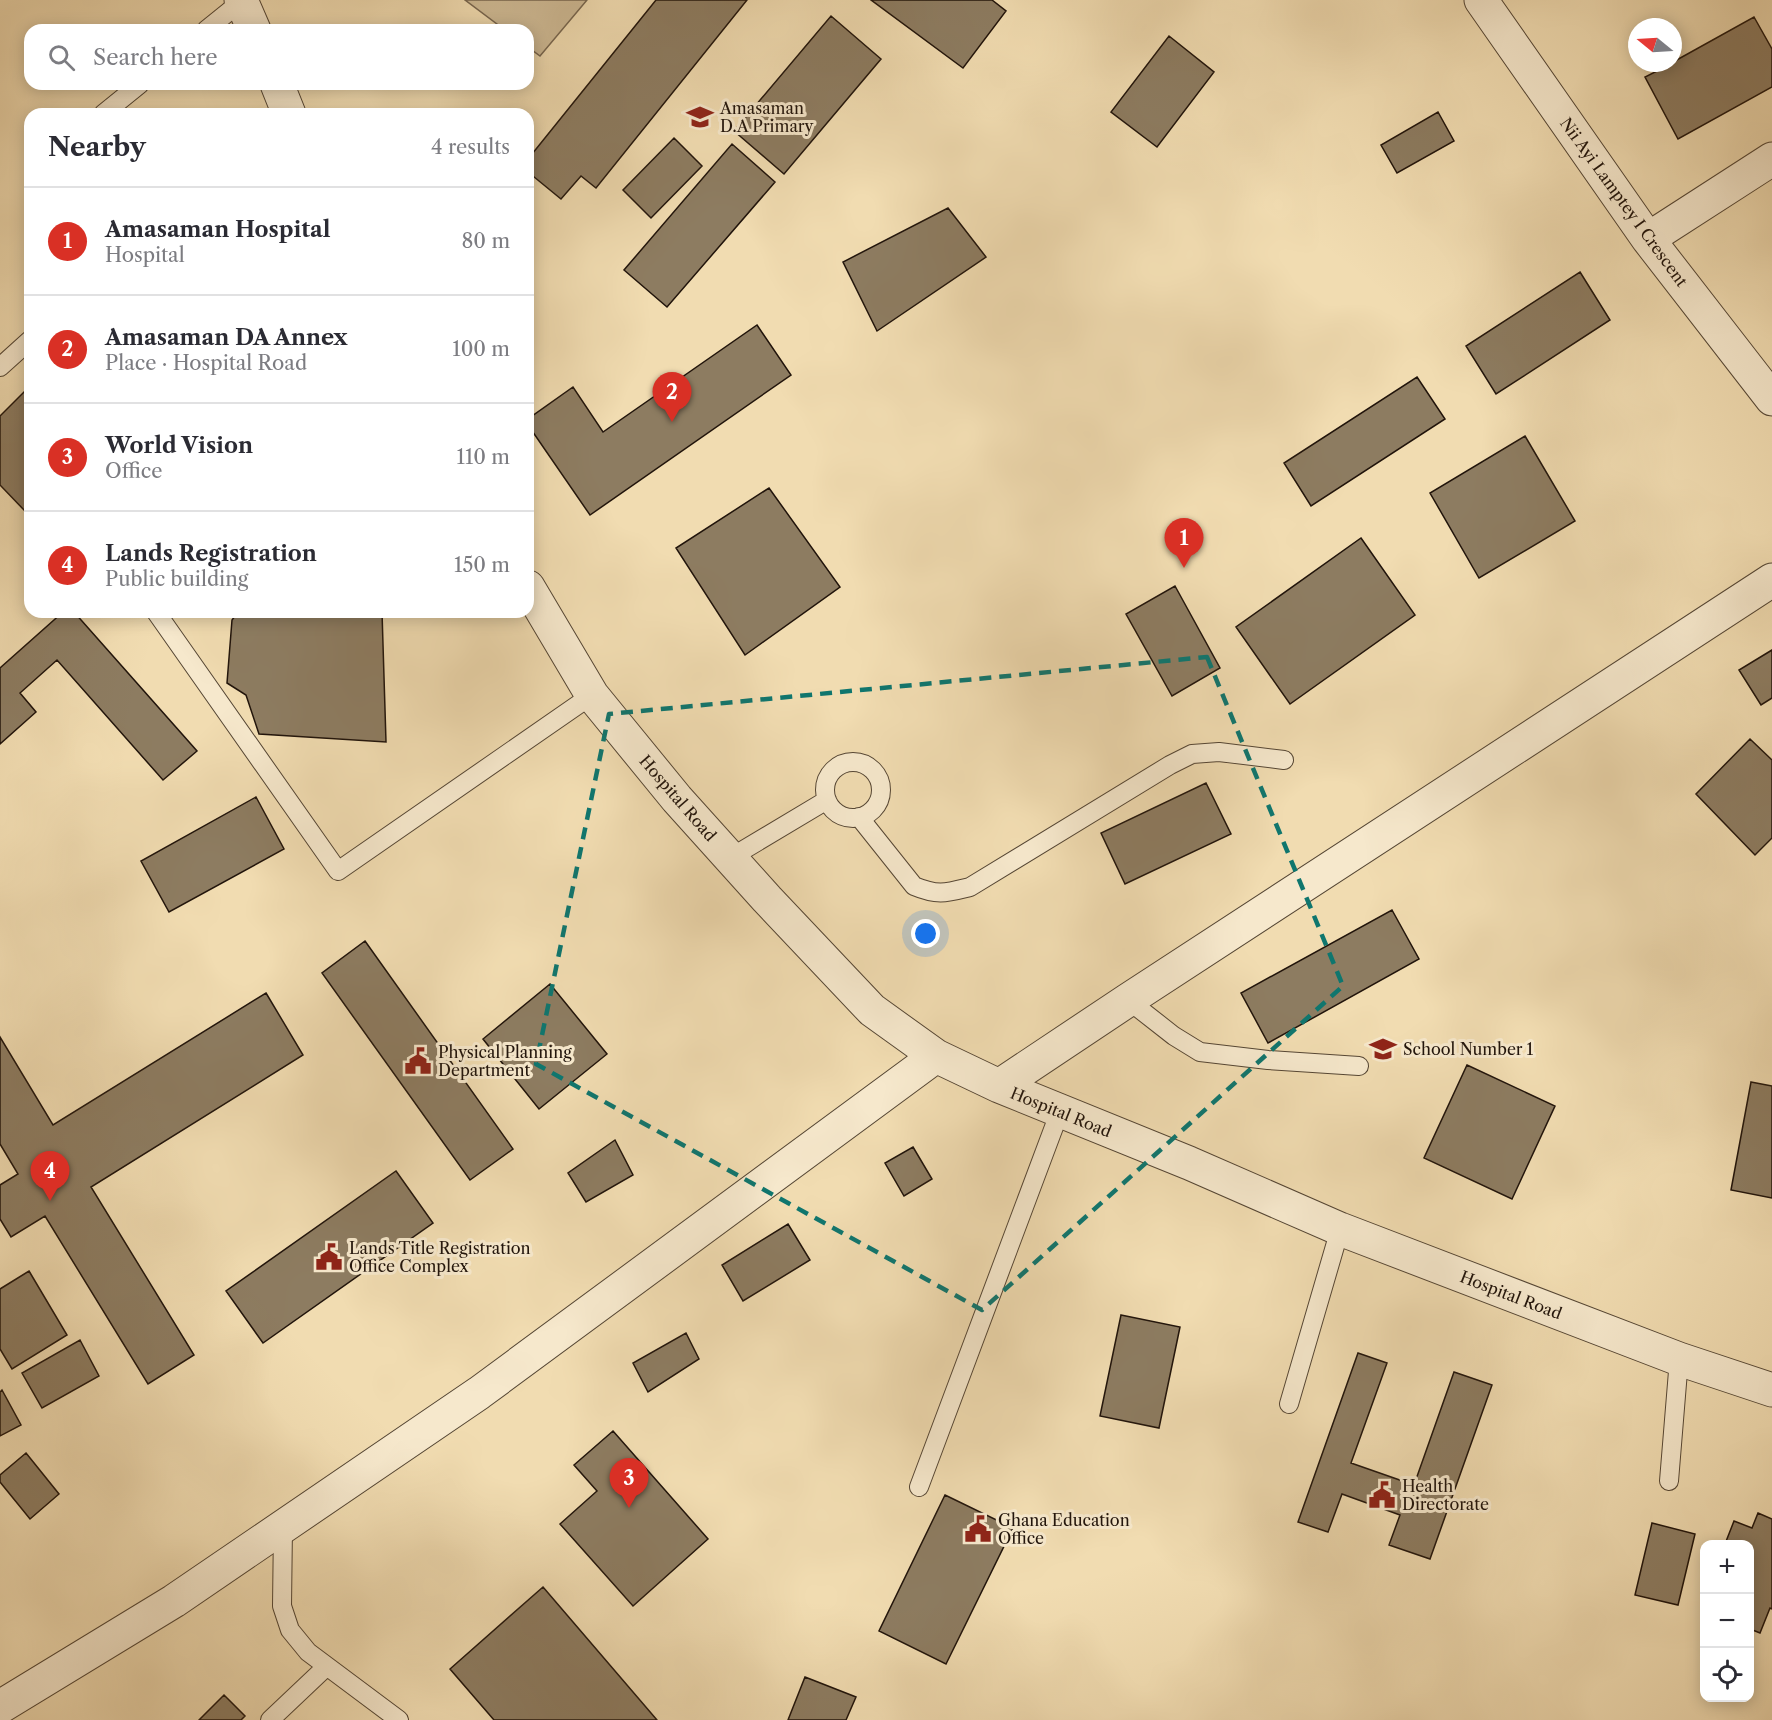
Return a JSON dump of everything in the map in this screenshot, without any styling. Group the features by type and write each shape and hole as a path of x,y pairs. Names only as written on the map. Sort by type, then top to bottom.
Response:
{"street":[{"path":"241,0 251,24"},
{"name":"Nii Ayi Lamptey I Crescent","path":"1481,0 1648,239 1772,399"},
{"path":"279,90 287,108"},
{"path":"1648,239 1772,159"},
{"path":"999,1086 1772,580"},
{"name":"Hospital Road","path":"534,597 592,695 677,799 872,1010 936,1056 999,1086 1189,1162 1340,1229 1679,1359 1772,1390"},
{"path":"0,1707 174,1601 479,1393 936,1056"}],"lane":[{"path":"213,24 241,0"},
{"path":"110,108 133,90"},
{"path":"0,367 24,345"},
{"path":"160,618 338,871 592,695"},
{"path":"859,817 914,886 945,894 970,887 1192,754 1219,752 1284,760"},
{"path":"848,762 867,765 879,779 881,789 880,799 875,807 859,817 840,814 832,808 825,790 827,780 839,765 848,762"},
{"path":"730,858 827,800"},
{"path":"1128,1000 1200,1053 1359,1066"},
{"path":"919,1487 1060,1111"},
{"path":"1289,1404 1340,1229"},
{"path":"1669,1481 1679,1359"},
{"path":"283,1527 282,1606 290,1630 308,1652 326,1667 399,1720"},
{"path":"270,1720 326,1667"},
{"path":"0,1716 5,1720"}],"highlighted area":[{"path":"1207,657 1343,986 982,1310 536,1064 609,714"}],"shaded area":[{"path":"465,0 587,0 540,56 534,52 534,24 497,24"}],"building":[{"path":"656,0 747,0 596,188 581,176 561,199 534,177 534,152"},
{"path":"871,0 992,0 1006,11 963,68"},
{"path":"831,16 881,59 784,174 734,131"},
{"path":"1754,17 1772,49 1772,87 1678,139 1645,77 1655,72 1682,72 1682,57"},
{"path":"1169,36 1214,72 1157,147 1111,112"},
{"path":"1438,112 1454,141 1397,173 1381,145"},
{"path":"674,138 702,166 651,218 623,190"},
{"path":"732,144 775,182 667,307 624,270"},
{"path":"948,208 986,257 877,331 843,262"},
{"path":"1580,272 1610,320 1496,394 1466,346"},
{"path":"757,325 791,375 590,515 534,434 534,415 573,387 603,432"},
{"path":"1417,377 1445,419 1311,506 1284,463"},
{"path":"24,392 24,510 0,485 0,416"},
{"path":"1525,436 1575,521 1479,578 1430,493"},
{"path":"769,488 840,587 745,655 676,548"},
{"path":"1361,538 1415,615 1290,704 1236,627"},
{"path":"1175,586 1220,668 1172,696 1126,614"},
{"path":"56,618 79,618 197,751 163,780 57,660 20,693 36,712 0,744 0,668"},
{"path":"234,618 382,618 386,742 259,734 246,695 227,683"},
{"path":"1772,650 1772,698 1761,705 1739,670"},
{"path":"1750,739 1772,760 1772,838 1755,855 1696,794"},
{"path":"1750,739 1772,760 1772,838 1755,855 1696,794"},
{"path":"1206,783 1231,834 1125,884 1101,833"},
{"path":"256,797 284,849 169,912 141,861"},
{"path":"1392,910 1419,959 1268,1043 1241,993"},
{"name":"Physical Planning Department","path":"365,941 513,1149 470,1180 322,973"},
{"path":"550,984 607,1054 539,1109 483,1039"},
{"path":"266,993 303,1055 91,1187 194,1355 148,1384 45,1216 11,1237 0,1219 0,1185 18,1174 0,1144 0,1037 53,1125"},
{"path":"1467,1065 1555,1106 1512,1199 1424,1158"},
{"path":"1751,1082 1772,1086 1772,1198 1731,1190"},
{"path":"1751,1082 1772,1086 1772,1198 1731,1190"},
{"path":"615,1140 633,1175 586,1202 568,1173"},
{"path":"913,1147 932,1179 904,1196 885,1163"},
{"name":"Lands Title Registration Office Complex","path":"396,1171 433,1223 263,1343 226,1291"},
{"path":"788,1224 810,1260 743,1301 722,1265"},
{"path":"29,1271 67,1335 12,1369 0,1349 0,1289"},
{"path":"1121,1315 1180,1327 1159,1428 1100,1416"},
{"path":"686,1333 699,1359 648,1392 633,1363"},
{"path":"80,1340 99,1376 42,1408 22,1373"},
{"path":"1358,1353 1387,1363 1351,1463 1414,1485 1454,1372 1492,1385 1430,1559 1389,1545 1400,1515 1342,1494 1328,1532 1298,1522"},
{"path":"2,1390 21,1425 0,1436 0,1392"},
{"path":"613,1431 708,1539 633,1606 560,1524 597,1491 574,1465"},
{"path":"26,1453 59,1494 30,1519 0,1482 0,1475"},
{"path":"945,1495 1013,1528 946,1664 879,1631"},
{"path":"1758,1513 1772,1519 1772,1609 1770,1608 1760,1633 1754,1631 1754,1540 1727,1540 1734,1521 1752,1528"},
{"path":"1652,1523 1695,1534 1678,1605 1635,1595"},
{"path":"543,1587 657,1720 494,1720 450,1669"},
{"path":"805,1677 856,1697 846,1720 788,1720"},
{"path":"224,1695 245,1716 241,1720 199,1720"}],"place":[{"name":"Amasaman D.A Primary","path":"700,117"},
{"name":"Amasaman DA Annex","path":"672,422"},
{"name":"Amasaman Hospital","path":"1184,568"},
{"name":"School Number 1","path":"1383,1049"},
{"name":"Physical Planning Department","path":"418,1061"},
{"name":"Lands Registration","path":"50,1201"},
{"name":"Lands Title Registration Office Complex","path":"329,1257"},
{"name":"Health Directorate","path":"1382,1495"},
{"name":"World Vision","path":"629,1508"},
{"name":"Ghana Education Office","path":"978,1529"}]}
